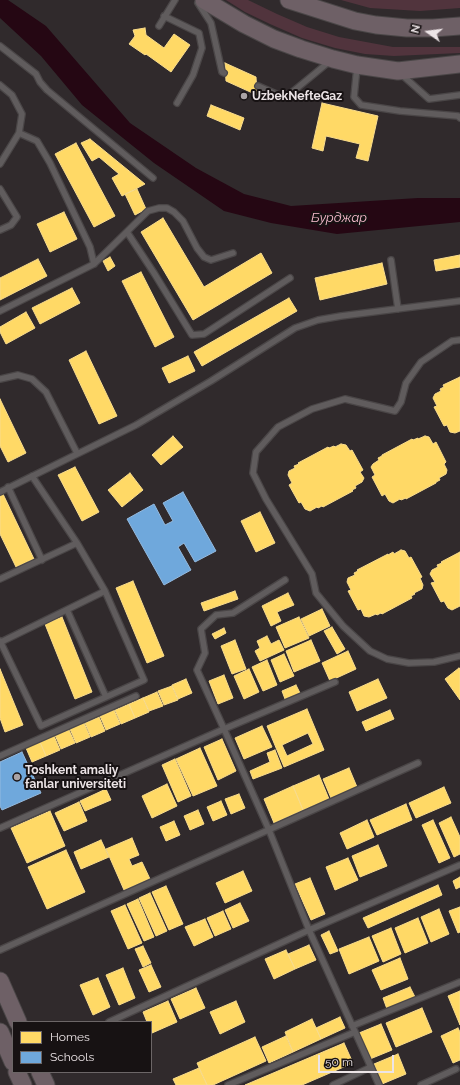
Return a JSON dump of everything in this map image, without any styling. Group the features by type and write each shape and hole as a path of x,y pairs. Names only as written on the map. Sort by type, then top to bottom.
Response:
{"main road":[{"path":"204,0 244,24 274,39 333,59 357,65 398,71 460,71"},
{"path":"288,0 355,22 407,28 460,26"},
{"path":"398,71 460,64"},
{"path":"0,981 18,1021"},
{"path":"0,1032 12,1060"},
{"path":"17,1073 23,1085"},
{"path":"40,1073 46,1085"}],"lane":[{"path":"159,26 175,0"},
{"path":"196,0 211,23 222,72 224,73"},
{"path":"164,16 199,33 202,48 193,75 177,103"},
{"path":"0,46 36,74 40,82 47,90 153,178"},
{"path":"258,86 285,98 333,59"},
{"path":"357,65 354,97 361,105 400,111 458,116 460,118"},
{"path":"398,71 429,98 460,95"},
{"path":"0,85 12,95 22,114 19,133 0,164"},
{"path":"19,133 37,141 50,163 90,247 94,264"},
{"path":"0,189 17,217 11,225 0,230"},
{"path":"0,311 94,264 148,211 159,208 167,208 174,212 182,221 204,258 211,260 234,253"},
{"path":"127,232 192,335 204,334 290,278"},
{"path":"391,260 398,309"},
{"path":"0,492 136,425 211,381 294,328 329,318 460,301"},
{"path":"460,340 452,341 421,362 406,383 401,402 395,411 346,399 312,409 278,427 256,452 253,473 266,499 312,574 316,593 342,626 370,651 387,659 408,663 434,662 460,656"},
{"path":"0,379 18,375 32,379 46,392 77,453"},
{"path":"32,476 77,543 105,591 144,680 41,726 0,642 105,591"},
{"path":"8,488 42,560"},
{"path":"0,579 77,543"},
{"path":"285,580 233,612 216,615 201,629 205,653 197,670 269,830 309,930 379,1085"},
{"path":"67,610 106,697"},
{"path":"0,828 224,729 335,682"},
{"path":"0,756 136,696"},
{"path":"0,950 418,763"},
{"path":"111,1021 309,930 460,865"},
{"path":"352,1026 460,982"},
{"path":"228,1085 355,1032"},
{"path":"334,1085 371,1067"},
{"path":"420,1085 456,1069"}],"shaded area":[{"path":"226,0 248,0 307,27 339,37 393,47 460,47 460,53 394,56 365,54 335,48 302,38 270,24 245,12"},
{"path":"341,0 460,0 460,8 420,11 370,8"}],"water":[{"name":"Бурджар","path":"0,0 8,0 46,26 130,123 196,168 244,194 291,206 418,198 460,198 460,222 337,234 271,223 224,211 154,163 82,105 41,56 0,18"}],"building: Homes":[{"path":"145,28 146,35 164,48 174,34 190,45 171,72 129,44 135,36 133,30"},
{"path":"225,63 256,77 257,95 226,81"},
{"path":"322,103 378,116 368,161 356,158 360,144 326,136 323,151 312,148"},
{"path":"211,105 244,118 240,130 207,116"},
{"path":"90,139 145,184 122,196 112,178 119,174 99,157 92,161 81,143"},
{"path":"76,143 115,216 94,227 55,154"},
{"path":"137,189 146,209 135,215 125,194"},
{"path":"64,212 77,239 50,252 37,224"},
{"path":"163,218 204,287 261,253 272,273 193,320 141,232"},
{"path":"460,255 460,267 436,271 434,260"},
{"path":"110,257 115,266 108,271 103,261"},
{"path":"38,259 47,276 0,300 0,278"},
{"path":"382,263 387,284 320,300 315,278"},
{"path":"141,272 174,337 155,347 122,281"},
{"path":"72,288 80,303 40,324 32,308"},
{"path":"289,298 297,311 202,366 194,352"},
{"path":"26,312 35,328 6,344 0,332 0,327"},
{"path":"86,351 117,416 99,424 69,360"},
{"path":"188,356 195,371 169,383 162,368"},
{"path":"460,377 460,431 455,433 450,432 447,425 444,426 434,407 437,406 433,398 435,394 441,391 440,389 444,387 443,385"},
{"path":"0,399 26,453 8,462 0,446"},
{"path":"173,436 183,447 161,465 152,455"},
{"path":"425,436 429,437 433,444 436,442 446,462 444,464 447,470 446,474 439,478 440,480 436,483 406,499 400,499 393,503 389,501 385,494 382,496 372,477 375,475 371,467 382,455 412,439 418,439"},
{"path":"341,444 346,445 350,451 352,450 363,470 360,472 364,478 362,482 355,486 356,488 352,490 353,491 323,507 317,507 310,511 305,509 301,502 299,503 289,485 292,483 288,475 289,471 295,468 294,466 299,464 298,463 328,447 335,447"},
{"path":"75,467 99,512 82,521 58,475"},
{"path":"130,473 143,490 122,507 108,490"},
{"path":"3,494 34,559 16,567 0,534 0,495"},
{"path":"260,512 275,543 256,552 241,521"},
{"path":"401,550 405,551 409,558 411,557 422,577 420,578 423,585 422,589 414,593 415,594 411,596 412,598 382,614 376,614 369,617 364,616 361,609 358,610 348,591 351,590 347,582 348,578 355,575 354,573 358,571 357,570 388,554 393,552 394,554"},
{"path":"460,552 460,606 452,610 448,608 444,601 441,602 431,583 435,582 430,574 432,570 438,567 437,565 442,563 441,562"},
{"path":"133,581 164,656 147,663 116,588"},
{"path":"235,591 238,599 204,611 201,603"},
{"path":"288,593 294,605 277,612 281,621 271,626 262,606"},
{"path":"322,609 330,626 309,636 301,619"},
{"path":"62,617 92,692 75,699 45,624"},
{"path":"299,617 309,638 285,648 276,627"},
{"path":"332,627 345,649 337,654 324,631"},
{"path":"224,628 226,633 215,639 212,634"},
{"path":"267,636 271,644 279,640 284,650 260,661 255,651 260,648 257,641"},
{"path":"235,640 246,669 232,674 221,646"},
{"path":"311,640 320,661 294,672 286,651"},
{"path":"348,651 356,669 330,681 322,663"},
{"path":"284,654 294,676 280,682 271,660"},
{"path":"267,660 277,685 263,691 252,667"},
{"path":"459,668 460,669 460,700 445,679"},
{"path":"0,669 23,725 5,732 0,718"},
{"path":"249,669 259,692 244,699 234,676"},
{"path":"224,675 233,698 218,704 209,681"},
{"path":"186,679 192,693 178,699 172,685"},
{"path":"378,679 387,698 357,711 349,692"},
{"path":"296,685 300,693 285,699 282,691"},
{"path":"172,686 178,700 164,705 158,691"},
{"path":"157,692 163,706 149,711 143,698"},
{"path":"143,698 149,712 135,718 129,704"},
{"path":"129,704 135,718 121,724 115,710"},
{"path":"307,709 324,750 284,767 267,726","holes":["308,733 313,744 287,756 282,745"]},
{"path":"114,710 120,724 106,730 100,716"},
{"path":"390,710 394,719 366,731 362,722"},
{"path":"99,717 105,731 91,737 85,723"},
{"path":"84,723 90,737 76,743 70,729"},
{"path":"262,726 272,747 244,759 235,738"},
{"path":"69,730 75,743 61,749 55,735"},
{"path":"54,736 60,750 46,756 40,742"},
{"path":"222,739 236,771 218,780 204,747"},
{"path":"40,742 46,756 32,762 26,748"},
{"path":"200,748 217,786 193,796 176,759"},
{"path":"275,750 282,768 253,779 250,771 270,762 267,753"},
{"path":"175,759 191,796 178,802 162,765"},
{"path":"349,768 357,787 331,798 323,779"},
{"path":"319,775 329,799 303,810 293,786"},
{"path":"167,784 177,806 152,818 142,796"},
{"path":"293,786 303,810 274,823 264,799"},
{"path":"444,787 451,803 416,818 409,803"},
{"path":"106,789 111,800 85,811 80,801"},
{"path":"239,794 245,808 231,814 225,799"},
{"path":"221,801 227,815 213,821 207,807"},
{"path":"79,802 87,821 64,831 55,813"},
{"path":"406,804 412,820 377,835 370,820"},
{"path":"198,810 204,824 190,830 184,816"},
{"path":"50,811 65,846 27,863 11,828"},
{"path":"451,817 460,837 460,854 454,857 439,823"},
{"path":"367,820 374,837 347,849 340,833"},
{"path":"433,820 450,858 439,863 422,825"},
{"path":"174,821 180,835 166,841 160,827"},
{"path":"132,838 139,855 129,859 132,866 142,862 150,879 124,890 106,849"},
{"path":"101,840 109,857 81,869 74,852"},
{"path":"378,845 387,866 360,877 352,856"},
{"path":"66,850 85,892 47,909 28,867"},
{"path":"348,858 358,880 335,890 326,867"},
{"path":"243,871 252,891 225,903 216,883"},
{"path":"460,877 460,887 456,889 453,881"},
{"path":"310,878 325,914 311,920 295,884"},
{"path":"438,885 442,895 368,928 363,918"},
{"path":"166,886 183,924 169,930 152,892"},
{"path":"150,893 167,931 156,936 139,898"},
{"path":"138,899 154,937 144,941 127,904"},
{"path":"240,903 249,921 233,928 225,910"},
{"path":"125,905 142,943 128,949 111,911"},
{"path":"460,907 460,932 458,933 449,911"},
{"path":"439,909 449,934 431,942 421,917"},
{"path":"223,911 231,929 215,936 207,918"},
{"path":"418,918 428,943 405,953 395,928"},
{"path":"205,919 213,937 194,946 185,927"},
{"path":"391,928 401,954 383,962 372,936"},
{"path":"329,931 338,951 330,954 321,935"},
{"path":"369,937 379,961 349,974 339,949"},
{"path":"309,945 316,960 295,969 288,954"},
{"path":"143,946 151,963 143,967 135,949"},
{"path":"286,950 295,969 274,979 265,959"},
{"path":"400,958 408,979 381,990 372,970"},
{"path":"151,965 161,987 149,992 139,970"},
{"path":"123,968 135,998 119,1005 106,975"},
{"path":"98,978 110,1007 93,1015 80,985"},
{"path":"410,987 415,997 387,1009 383,998"},
{"path":"196,988 205,1008 180,1019 171,999"},
{"path":"460,991 460,1025 448,996"},
{"path":"168,1001 177,1022 152,1033 152,1021 147,1021 143,1012"},
{"path":"236,1001 245,1022 220,1034 210,1012"},
{"path":"422,1008 432,1032 396,1047 386,1023"},
{"path":"340,1017 345,1028 321,1039 316,1028"},
{"path":"312,1019 321,1039 293,1052 285,1032"},
{"path":"381,1024 392,1050 370,1059 359,1033"},
{"path":"458,1028 460,1032 460,1060 453,1063 441,1036"},
{"path":"286,1036 293,1052 269,1063 262,1047"},
{"path":"255,1037 266,1061 213,1085 207,1085 197,1063"},
{"path":"344,1043 353,1063 302,1085 245,1085"},
{"path":"398,1054 406,1074 382,1084 374,1064"},
{"path":"199,1068 207,1085 176,1085 173,1079"}],"building: Schools":[{"path":"183,492 216,551 195,562 184,543 178,547 191,570 164,585 127,519 154,504 165,525 173,521 163,503"},
{"name":"Toshkent amaliy fanlar universiteti","path":"22,752 41,793 2,810 0,806 0,762"}],"place":[{"name":"UzbekNefteGaz","path":"244,96"},
{"name":"Toshkent amaliy fanlar universiteti","path":"17,777"}]}
